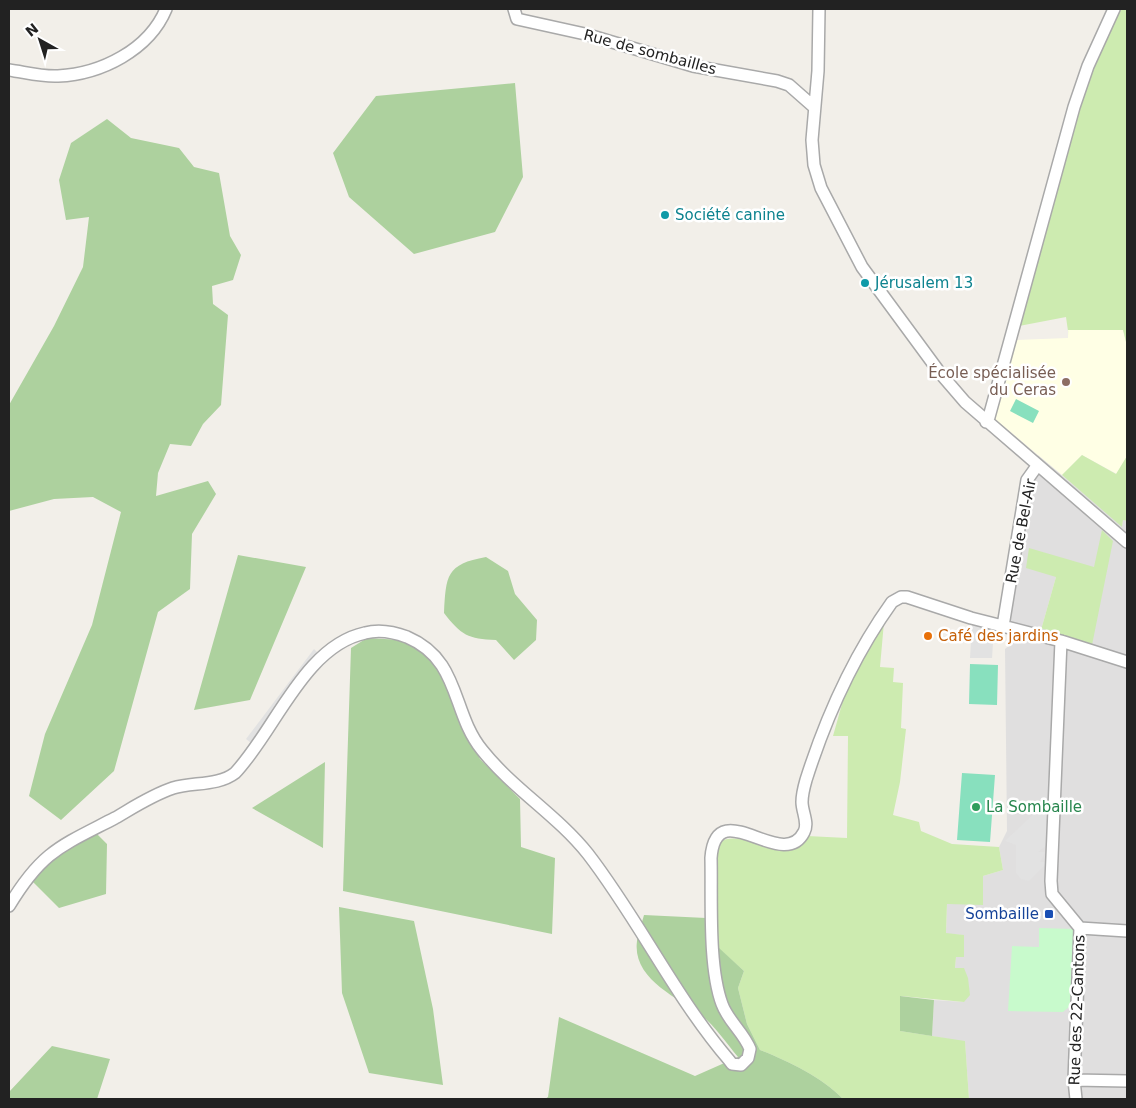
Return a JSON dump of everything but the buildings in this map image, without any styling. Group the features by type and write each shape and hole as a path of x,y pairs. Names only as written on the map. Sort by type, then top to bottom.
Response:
{"street":[{"path":"9,70 56,77 84,73 132,51 152,35 166,9"},
{"name":"Rue de sombailles","path":"514,9 517,19 585,34 693,66 789,85 814,107"},
{"path":"819,9 818,71 814,107 814,165 821,188 847,241 866,273 940,373 986,422 1037,466"},
{"path":"986,422 1016,324 1074,107 1088,66 1114,9"},
{"name":"Rue de Bel-Air","path":"1003,626 1027,480 1037,466 1127,542"},
{"path":"9,906 38,864 67,842 166,790 222,780 235,773 306,676 333,648 343,641 365,632 377,631 401,635 424,645 440,662 452,682 468,726 480,748 578,842 698,1020 732,1064 741,1065 748,1058 750,1049 730,1020 722,1003 715,972 711,858 716,838 720,834 733,830 768,842 782,844 790,843 802,836 806,827 802,802 806,782 845,681 896,598 907,597 1127,662"},
{"name":"Rue des 22-Cantons","path":"1061,641 1051,881 1052,894 1080,928 1074,1080 1076,1099"},
{"path":"1080,928 1127,931"},
{"path":"1074,1080 1127,1082"}],"shaded area":[{"name":"École spécialisée du Ceras","path":"1114,328 1123,330 1127,346 1127,456 1117,474 1082,455 1062,475 994,418 1016,340 1068,338 1068,330"},
{"path":"1038,455 1122,526 1123,520 1127,521 1127,1099 969,1099 965,1042 932,1036 934,1000 964,1002 964,968 955,968 956,956 964,957 963,935 946,934 947,904 983,876 1003,870 999,847 1007,831 1005,649 1019,637 1007,633","holes":["1094,567 1041,630 1056,577"]},
{"path":"972,624 994,629 992,658 970,658"},
{"path":"314,649 322,657 255,746 246,739"},
{"path":"1040,808 1049,809 1047,845 1038,852 1045,852 1040,862 1048,862 1029,881 1021,879 1016,873 1016,845 1005,841"}],"green space":[{"path":"1117,9 1127,9 1127,346 1123,330 1068,330 1069,338 1066,317 1019,326 1083,88"},
{"path":"515,83 523,177 495,232 414,254 349,197 333,153 376,96"},
{"path":"107,119 131,138 179,148 194,167 219,173 230,236 241,255 233,280 212,286 213,304 228,315 221,405 203,424 191,446 170,444 158,473 156,496 208,481 216,494 192,534 190,589 158,612 114,771 61,820 29,796 45,734 92,625 121,512 93,497 54,499 9,511 9,405 54,326 83,267 89,217 66,220 59,180 71,143"},
{"path":"1016,399 1039,411 1033,423 1010,411"},
{"path":"1082,455 1116,474 1127,456 1127,521 1123,520 1122,527 1062,475"},
{"path":"1102,530 1113,541 1092,645 1041,630 1056,577 1026,568 1029,548 1094,567"},
{"path":"238,555 306,567 250,700 194,710"},
{"path":"486,557 508,571 515,594 537,620 536,640 514,660 496,640 472,637 466,634 455,626 444,613 446,590 451,574 463,564"},
{"path":"884,622 880,667 894,668 893,682 903,683 901,728 906,729 900,782 893,815 919,822 921,831 952,844 999,847 1003,870 983,876 983,905 947,904 946,933 964,935 964,957 956,957 955,968 964,968 968,978 970,995 964,1002 901,996 900,1031 965,1041 969,1099 843,1099 815,1077 760,1050 747,1024 738,988 744,971 717,947 716,852 720,842 730,839 742,840 778,850 789,850 799,846 807,836 847,838 848,736 833,736 849,679"},
{"path":"367,638 402,640 420,649 436,665 480,759 520,799 521,847 555,858 552,934 343,891 351,648"},
{"path":"970,664 998,665 997,705 969,704"},
{"path":"325,762 323,848 252,808"},
{"name":"La Sombaille","path":"962,773 995,775 990,842 957,840"},
{"path":"97,834 107,844 106,894 59,908 32,881 59,854"},
{"path":"339,907 414,921 433,1009 443,1085 369,1073 342,993"},
{"path":"644,915 706,918 706,936 744,971 738,988 747,1024 760,1050 815,1077 843,1099 545,1099 548,1097 559,1017 695,1076 738,1057 707,1020 658,986 642,966 637,954 637,941"},
{"path":"1039,928 1074,929 1070,1006 1063,1012 1008,1011 1012,946 1039,947"},
{"path":"900,996 934,1000 932,1036 900,1031"},
{"path":"52,1046 110,1059 97,1099 9,1099 9,1092"}],"place":[{"name":"Société canine","path":"665,215"},
{"name":"Jérusalem 13","path":"865,283"},
{"name":"École spécialisée du Ceras","path":"1066,382"},
{"name":"Café des jardins","path":"928,636"},
{"name":"La Sombaille","path":"976,807"},
{"name":"Sombaille","path":"1049,914"}]}
